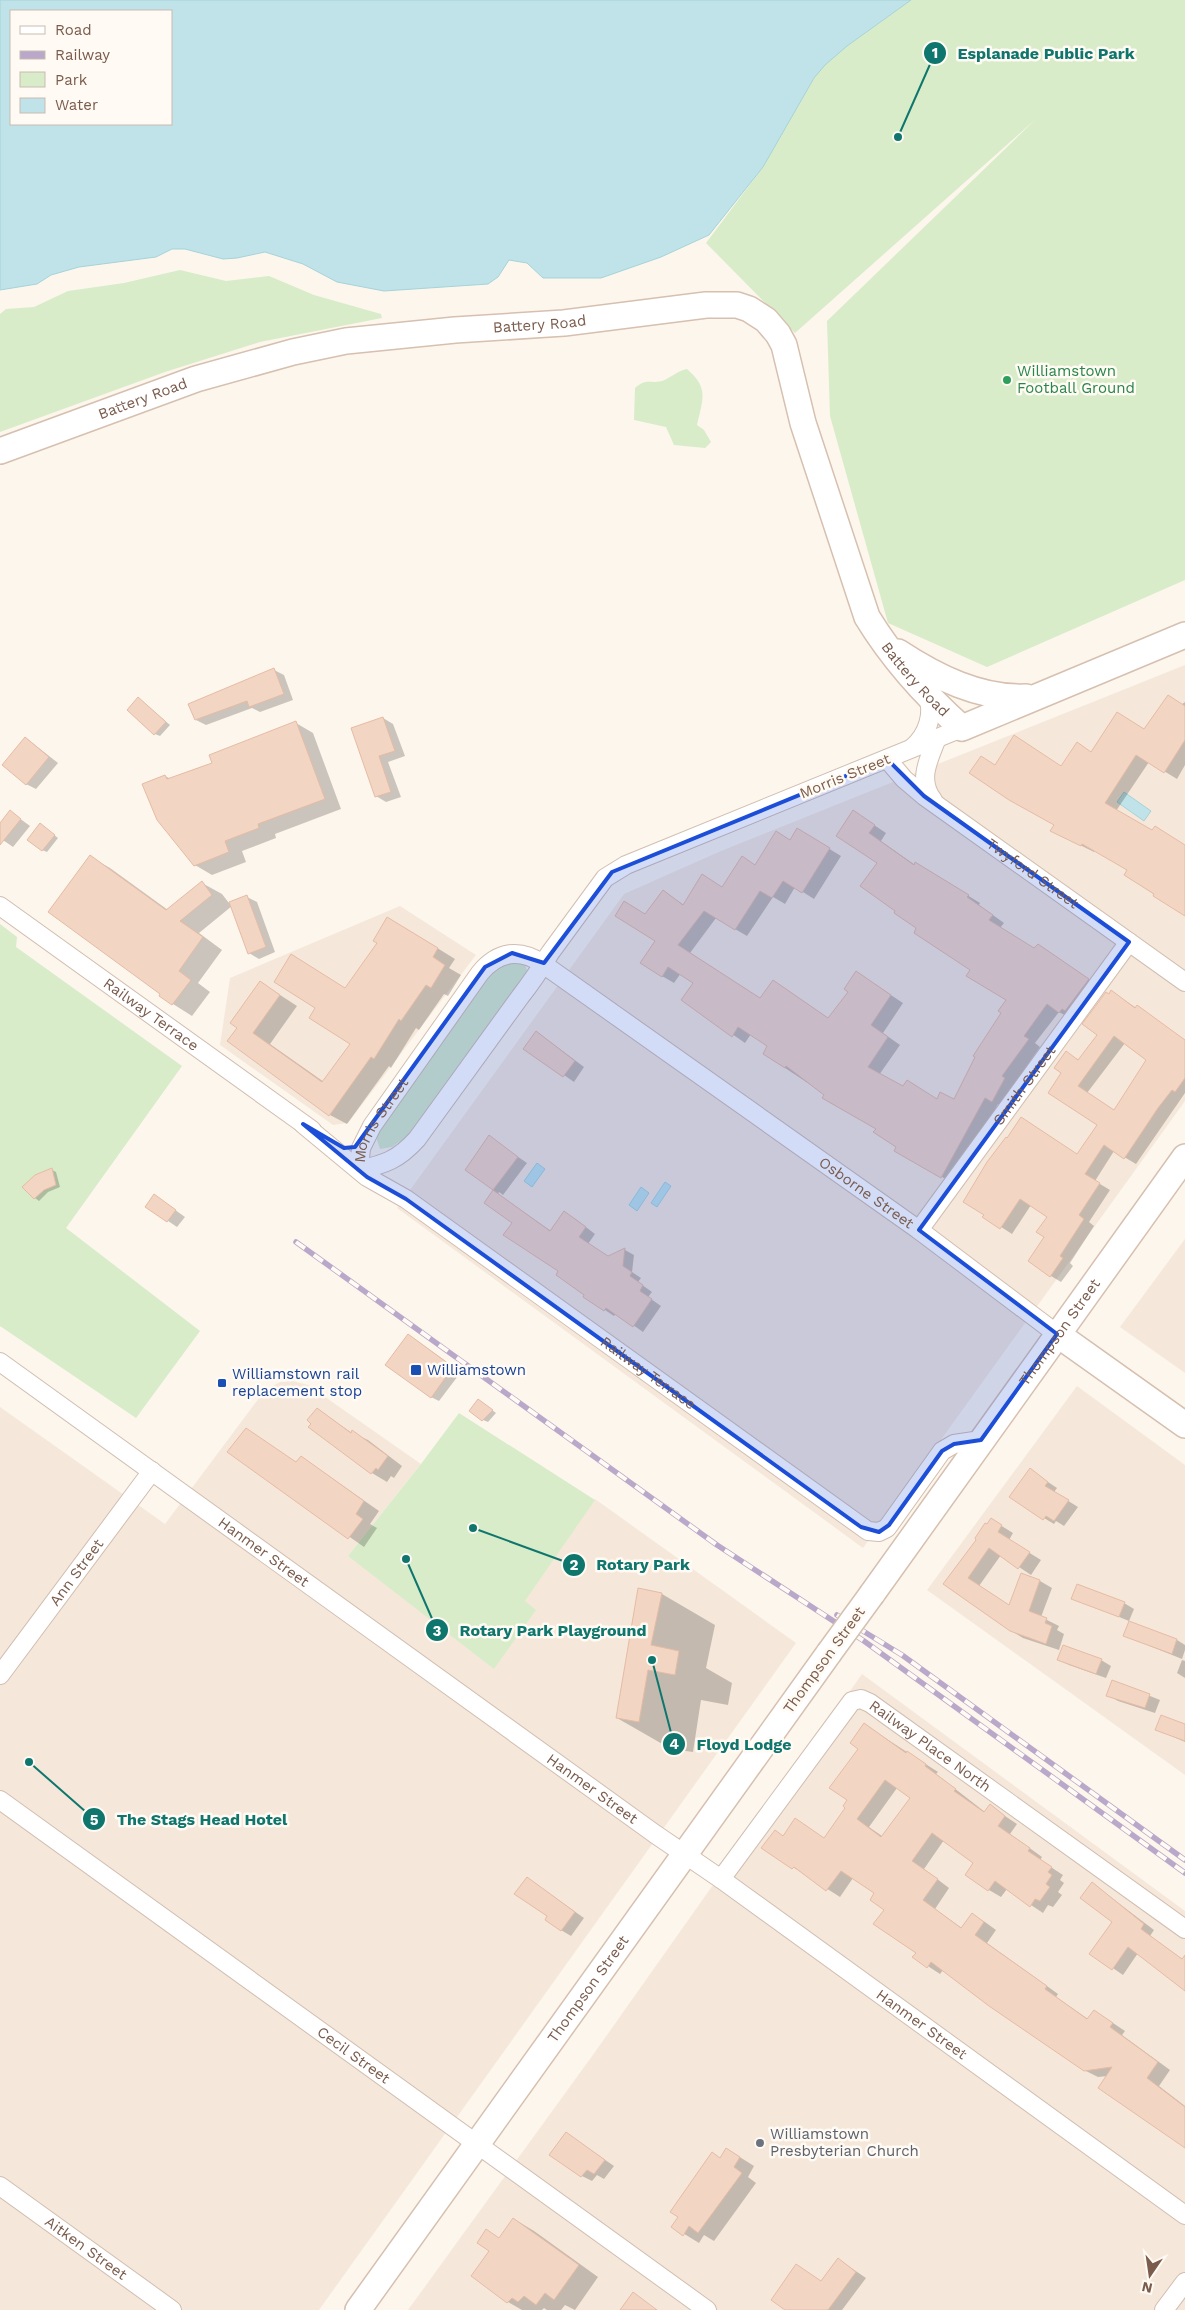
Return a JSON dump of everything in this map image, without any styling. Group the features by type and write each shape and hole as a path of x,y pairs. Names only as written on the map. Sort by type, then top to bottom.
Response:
{"street":[{"name":"Battery Road","path":"0,451 196,378 311,348 381,336 564,323 706,305 737,305 749,309 766,320 778,334 784,346 803,423 859,599 872,626 886,643 927,680 953,688 965,727"},
{"name":"Morris Street","path":"543,964 527,955 512,952 499,957 485,967 372,1126 361,1148 359,1170 394,1160 412,1145 543,964 602,881 612,872 1185,636"},
{"name":"Battery Road","path":"927,680 1008,698 1035,697"},
{"path":"911,748 924,734 929,718 927,680"},
{"path":"937,738 926,766 924,778 928,793 939,807"},
{"name":"Twyford Street","path":"887,759 910,784 939,807 1185,982"},
{"name":"Railway Terrace","path":"0,906 302,1124 359,1170 406,1199 868,1531 879,1532 887,1528 942,1451 954,1444 980,1440"},
{"name":"Smith Street","path":"919,1230 1130,942"},
{"name":"Osborne Street","path":"543,964 919,1230 1057,1334 1185,1425"},
{"name":"Railway Terrace","path":"302,1124 348,1149 357,1145 372,1126"},
{"name":"Thompson Street","path":"358,2310 956,1477 980,1440 1185,1157"},
{"name":"Hanmer Street","path":"0,1362 685,1855 1183,2210"},
{"name":"Ann Street","path":"0,1675 152,1471"},
{"name":"Railway Place North","path":"721,1879 852,1701 861,1699 870,1703 1185,1929"},
{"name":"Cecil Street","path":"0,1800 707,2310"},
{"name":"Aitken Street","path":"0,2186 172,2310"},
{"path":"1164,2310 1185,2282"}],"highlighted area":[{"path":"887,759 924,796 1129,942 919,1230 1057,1334 981,1440 954,1444 942,1451 889,1525 879,1532 861,1527 406,1199 367,1177 303,1124 344,1148 355,1147 485,967 512,953 544,963 612,872"}],"shaded area":[{"path":"1185,665 1185,1101 863,1548 397,1208 624,894 721,851"},
{"path":"400,906 476,955 348,1123 333,1125 220,1045 230,978"},
{"path":"1185,1239 1185,1373 1120,1327"},
{"path":"293,1381 308,1385 421,1464 348,1556 536,1610 524,1602 595,1499 796,1643 319,2310 0,2310 0,1407 165,1524 265,1390 280,1382"},
{"path":"1077,1386 1185,1465 1185,1775 927,1590"},
{"path":"862,1674 1185,1911 1185,2310 408,2310 595,2052"}],"green space":[{"name":"Williamstown Football Ground","path":"911,0 1185,0 1185,580 987,667 888,623 830,416 827,321 1036,119 795,333 706,243 763,167 814,78 825,64"},
{"path":"180,270 226,281 269,276 314,295 381,314 382,318 260,342 165,372 0,432 0,314 6,309 34,307 68,291 124,283"},
{"path":"687,369 699,382 701,388 702,401 697,425 704,430 711,442 705,448 674,445 666,427 634,420 635,388 645,382 664,380"},
{"path":"0,924 17,937 16,947 182,1066 66,1228 200,1331 136,1418 0,1326"},
{"path":"508,962 525,964 528,974 413,1132 392,1147 380,1149 377,1133 490,971"},
{"path":"459,1413 595,1500 525,1601 536,1610 494,1669 348,1556"}],"water":[{"path":"0,0 911,0 847,46 825,65 814,78 763,167 709,235 661,257 601,278 543,278 527,263 509,260 498,277 488,284 384,291 337,282 303,264 265,252 223,259 185,249 172,249 156,257 79,267 51,275 37,284 0,290"},
{"path":"1124,792 1151,811 1144,821 1117,802"},
{"path":"537,1163 545,1169 532,1187 524,1181"},
{"path":"665,1182 671,1186 657,1207 651,1203"},
{"path":"641,1187 649,1193 637,1211 629,1205"}],"building":[{"path":"274,668 284,694 249,707 247,701 195,720 188,704"},
{"path":"1168,695 1185,706 1185,740 1164,773 1136,755 1105,803 1152,830 1155,826 1185,845 1185,916 1124,875 1127,870 1082,844 1081,846 1050,831 1054,825 1009,800 969,773 981,756 995,765 1014,735 1061,766 1077,742 1091,752 1117,712 1144,729"},
{"path":"138,697 166,722 154,735 127,710"},
{"path":"383,717 395,751 379,756 391,792 375,797 351,728"},
{"path":"296,721 325,799 258,824 259,828 225,841 229,852 194,866 157,820 142,784 165,775 167,779 212,763 209,755"},
{"path":"25,737 49,757 26,785 2,765"},
{"path":"10,810 21,819 0,845 0,823"},
{"path":"853,810 875,825 869,833 914,865 915,862 969,895 967,897 993,915 989,920 1034,948 1038,944 1089,979 1065,1011 1062,1009 1059,1013 1047,1004 1024,1036 1029,1039 1002,1076 1005,1078 992,1102 985,1098 941,1178 894,1151 896,1147 873,1132 876,1129 822,1098 824,1095 786,1066 785,1068 763,1054 767,1046 738,1027 732,1037 681,1000 693,983 668,967 662,977 640,963 655,941 615,916 624,901 645,914 663,890 683,905 702,874 722,887 742,856 755,865 776,831 790,840 797,828 830,848 802,893 783,881 772,898 760,891 735,930 704,911 678,945 760,998 773,980 828,1018 848,992 844,989 856,971 891,995 871,1025 888,1037 868,1067 903,1086 907,1080 937,1099 940,1092 954,1099 975,1057 973,1056 1001,1013 998,1011 1006,1000 966,976 970,970 914,933 916,928 860,886 877,863 836,836"},
{"path":"40,823 55,835 42,851 27,840"},
{"path":"90,855 166,910 202,881 212,895 180,921 203,937 179,971 191,980 172,1005 159,996 160,994 48,912"},
{"path":"247,895 266,947 248,954 229,902"},
{"path":"387,917 438,948 433,957 445,965 431,988 426,985 401,1021 399,1019 374,1059 371,1057 329,1116 227,1041 237,1028 230,1023 260,981 280,995 253,1033 322,1082 350,1044 309,1018 315,1008 274,982 291,954 345,988 377,943 373,941"},
{"path":"1111,990 1135,1008 1137,1005 1185,1040 1185,1078 1175,1092 1172,1090 1158,1108 1124,1159 1104,1145 1085,1174 1100,1183 1079,1215 1084,1219 1060,1256 1063,1258 1050,1277 1028,1261 1044,1237 1036,1232 1047,1217 1020,1199 1000,1229 982,1217 984,1215 963,1202 987,1162 1021,1117 1077,1154 1097,1125 1048,1093 1061,1073 1054,1068 1066,1051 1078,1060 1097,1035 1082,1024 1106,992 1109,994","holes":["1114,1036 1146,1060 1114,1110 1078,1086"]},
{"path":"536,1031 575,1061 563,1077 523,1049"},
{"path":"489,1135 518,1157 493,1190 465,1170"},
{"path":"52,1168 56,1185 44,1190 34,1199 22,1187 35,1175"},
{"path":"493,1190 550,1231 564,1211 586,1227 579,1237 608,1256 625,1248 623,1266 632,1272 630,1276 643,1285 640,1291 652,1299 633,1327 606,1308 604,1311 583,1297 584,1295 556,1275 558,1271 503,1235 512,1223 484,1203"},
{"path":"154,1194 176,1210 167,1222 145,1207"},
{"path":"408,1334 453,1367 431,1398 385,1365"},
{"path":"478,1399 493,1410 482,1421 469,1411"},
{"path":"317,1408 351,1433 352,1430 388,1456 378,1470 376,1468 371,1474 308,1427 311,1424 307,1420"},
{"path":"246,1428 296,1462 301,1456 364,1501 356,1514 363,1519 348,1539 227,1452"},
{"path":"1030,1468 1048,1482 1045,1486 1069,1500 1054,1521 1046,1516 1043,1520 1009,1497"},
{"path":"991,1518 1002,1525 998,1532 1030,1552 1018,1569 989,1548 968,1578 1009,1605 1021,1573 1040,1580 1029,1611 1047,1618 1045,1623 1052,1626 1046,1644 1010,1631 943,1584 976,1540 975,1538 985,1523 987,1524"},
{"path":"1077,1584 1125,1602 1119,1617 1071,1599"},
{"path":"638,1588 662,1593 651,1645 679,1651 675,1675 648,1670 639,1722 616,1718"},
{"path":"1129,1621 1177,1639 1172,1654 1123,1636"},
{"path":"1063,1645 1102,1659 1096,1674 1057,1660"},
{"path":"1112,1680 1150,1694 1145,1708 1106,1696"},
{"path":"1161,1715 1185,1724 1185,1741 1155,1730"},
{"path":"864,1723 906,1753 907,1751 926,1764 925,1766 956,1789 954,1791 984,1812 990,1804 1005,1816 998,1826 1030,1848 1028,1851 1052,1867 1048,1872 1052,1875 1046,1884 1050,1887 1040,1901 1035,1899 1030,1907 995,1881 988,1891 965,1875 973,1863 932,1833 912,1861 938,1879 923,1900 961,1928 972,1913 984,1922 975,1935 1047,1986 1045,1989 1087,2019 1094,2010 1113,2023 1110,2027 1158,2062 1147,2078 1185,2107 1185,2148 1098,2088 1112,2067 1084,2071 989,2006 931,1962 927,1968 912,1957 916,1953 873,1924 884,1910 870,1900 874,1893 841,1871 826,1891 794,1867 792,1869 761,1848 775,1830 783,1836 795,1818 824,1838 845,1808 843,1806 847,1800 829,1788 858,1749 850,1743","holes":["885,1780 910,1798 881,1837 857,1819"]},
{"path":"527,1877 575,1912 561,1931 545,1920 547,1916 514,1894"},
{"path":"1092,1882 1144,1924 1141,1929 1182,1959 1185,1955 1185,1991 1128,1947 1112,1970 1089,1954 1112,1922 1080,1898"},
{"path":"566,2132 605,2160 594,2174 587,2170 581,2177 549,2155"},
{"path":"726,2148 740,2157 734,2167 742,2173 698,2233 689,2226 683,2236 671,2227 678,2217 670,2212 712,2152 720,2158"},
{"path":"513,2218 579,2265 554,2300 545,2293 536,2305 524,2296 518,2302 512,2298 507,2303 471,2276 489,2251 477,2243 486,2229 499,2238"},
{"path":"838,2258 856,2272 828,2310 785,2310 771,2300 796,2264 821,2281"},
{"path":"633,2292 657,2310 620,2310"}],"railway":[{"path":"296,1242 717,1545 864,1641 1185,1873"},
{"path":"837,1615 902,1655 1185,1860"}],"place":[{"name":"Esplanade Public Park","path":"898,137"},
{"name":"Williamstown Football Ground","path":"1007,380"},
{"name":"Williamstown","path":"416,1370"},
{"name":"Williamstown rail replacement stop","path":"222,1383"},
{"name":"Rotary Park","path":"473,1528"},
{"name":"Rotary Park Playground","path":"406,1559"},
{"name":"Floyd Lodge","path":"652,1660"},
{"name":"The Stags Head Hotel","path":"29,1762"},
{"name":"Williamstown Presbyterian Church","path":"760,2143"}]}
